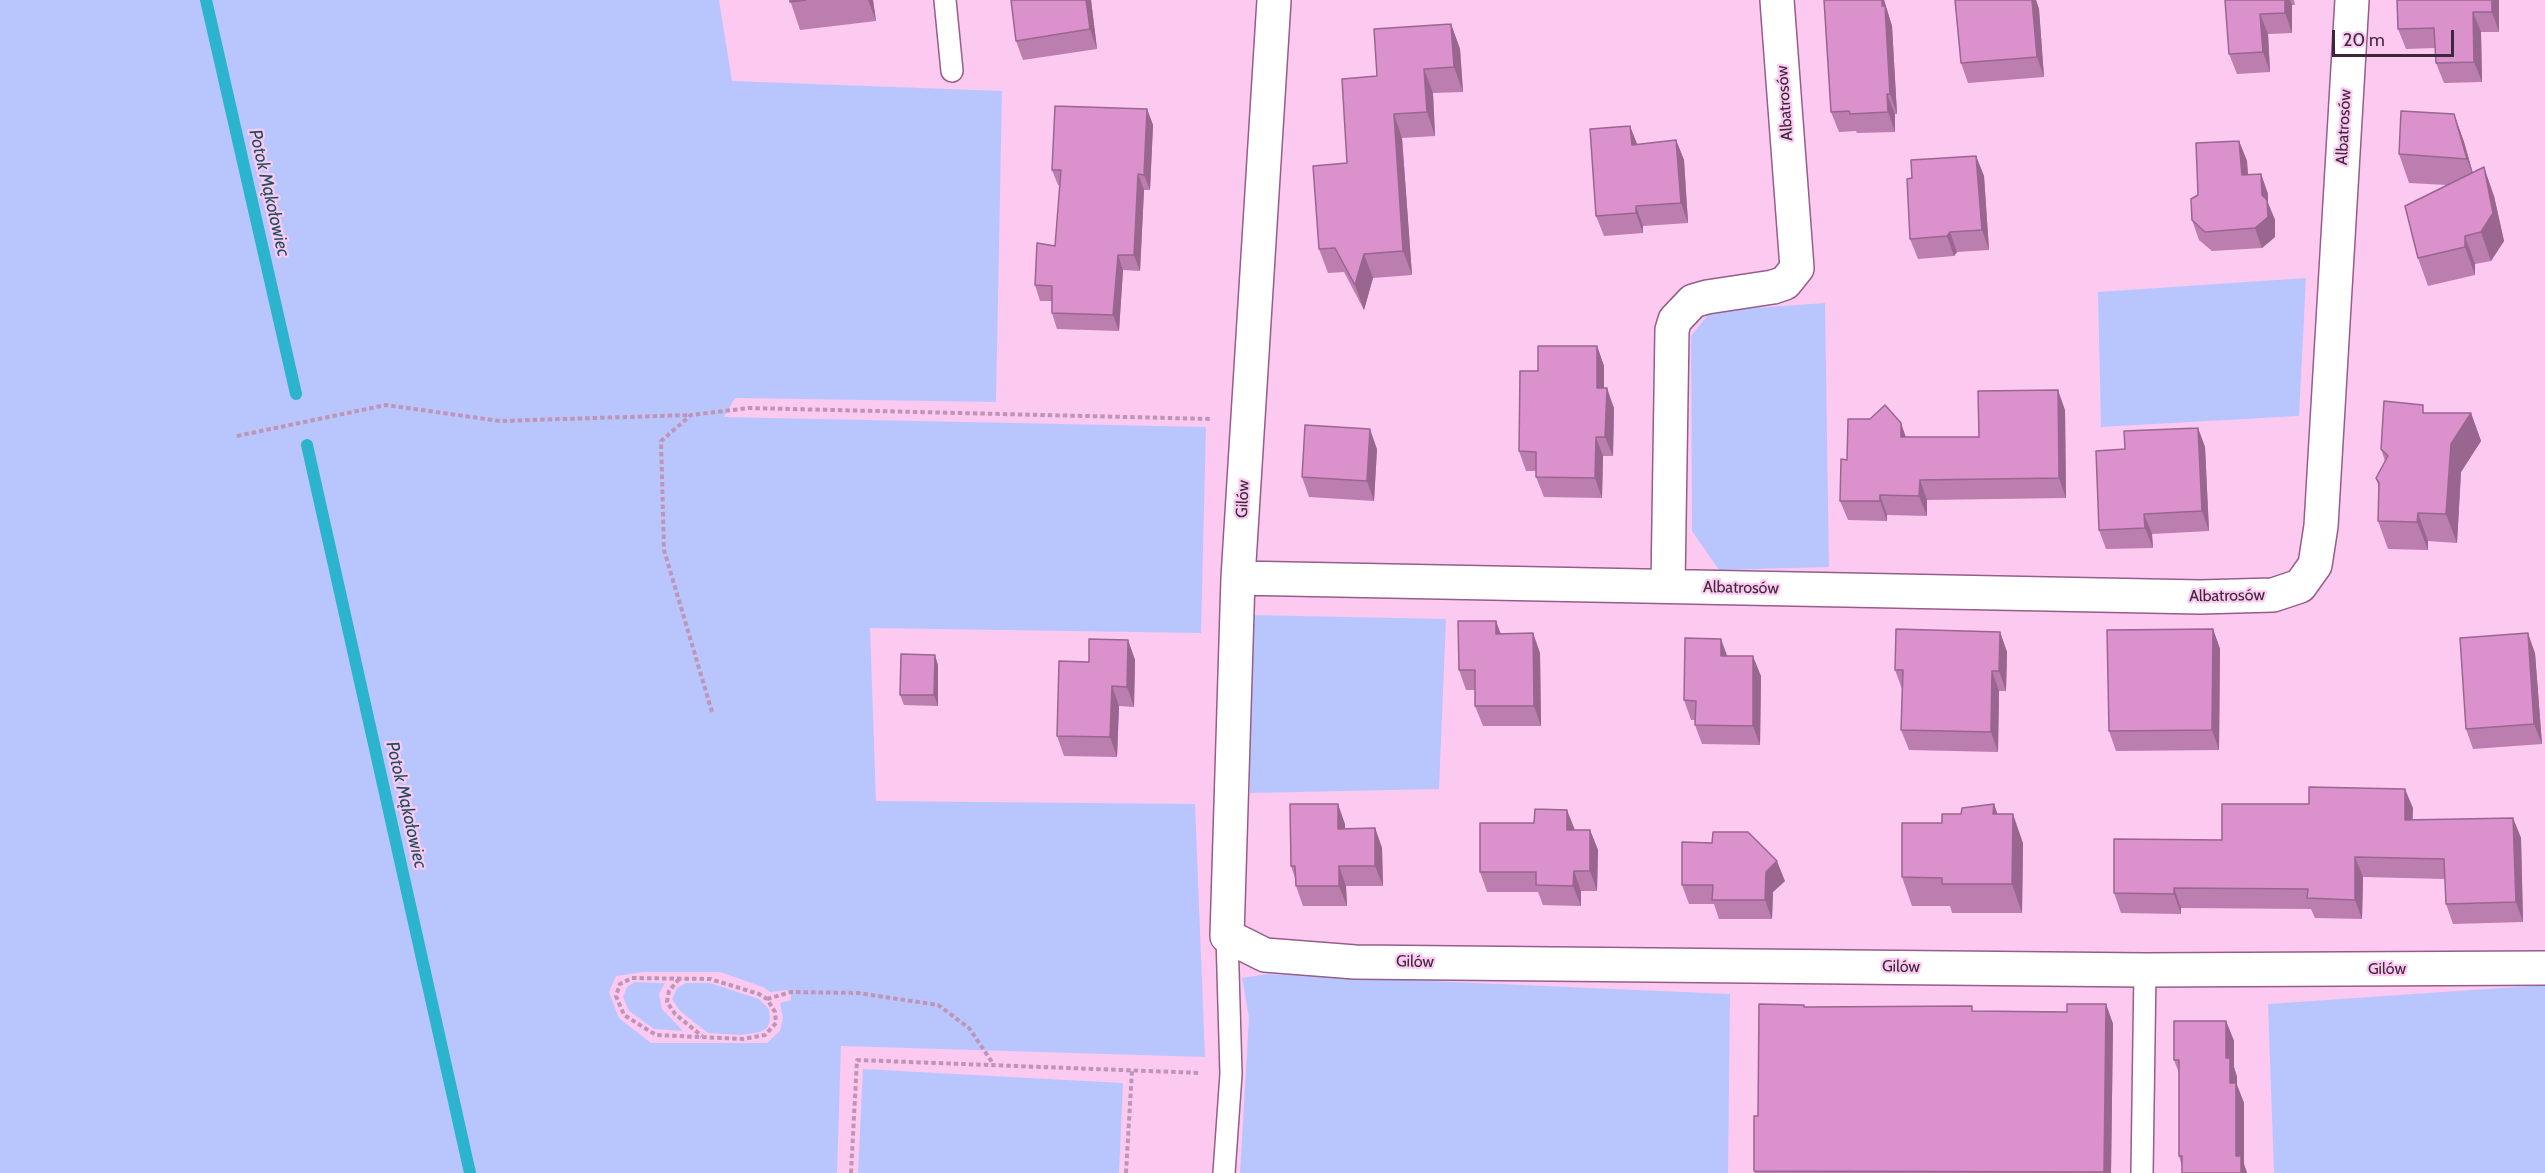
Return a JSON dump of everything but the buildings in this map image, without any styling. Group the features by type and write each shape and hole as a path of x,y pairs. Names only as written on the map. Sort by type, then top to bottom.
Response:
{"street":[{"name":"Gilów","path":"1274,0 1238,578 1227,936 1265,955 1355,962 2145,970 2545,968"},
{"name":"Albatrosów","path":"1668,586 1672,330 1675,320 1693,301 1773,287 1785,283 1797,268 1777,0"},
{"name":"Albatrosów","path":"1238,578 2200,597 2273,595 2300,586 2315,565 2321,526 2352,0"}],"lane":[{"path":"945,0 952,71"},
{"path":"1224,1173 1231,1074 1227,936"},
{"path":"2142,1173 2145,970"}],"path":[{"path":"237,436 386,405 500,421 690,415 749,408 1248,420"},
{"path":"690,415 661,441 664,550 712,712"},
{"path":"632,978 680,978 710,979 759,993 767,999 775,1012 776,1023 765,1035 743,1039 656,1035 624,1015 616,996 620,984 632,978"},
{"path":"680,978 669,991 667,1002 675,1014 703,1037"},
{"path":"767,999 791,992 858,993 938,1005 969,1028 994,1065"},
{"path":"851,1173 857,1060 1231,1074"},
{"path":"1126,1173 1132,1070"}],"shaded area":[{"path":"0,0 719,0 732,81 1002,91 996,402 735,398 724,417 1206,427 1201,633 870,628 876,801 1195,804 1205,1057 841,1046 837,1173 0,1173","holes":["643,972 720,972 763,987 770,992 790,990 791,1000 780,1003 783,1018 780,1031 767,1043 651,1043 619,1018 609,992 616,976"]},
{"path":"2306,278 2299,416 2101,427 2098,292"},
{"path":"1825,303 1829,567 1719,570 1692,531 1691,336 1711,311"},
{"path":"1250,615 1446,619 1439,789 1250,793"},
{"path":"1268,974 1730,994 1728,1173 1240,1173 1249,1018 1242,978"},
{"path":"635,982 665,983 659,994 662,1009 683,1031 654,1029 629,1011 623,997 627,987"},
{"path":"686,983 710,983 759,999 769,1009 770,1020 767,1028 760,1032 742,1035 708,1033 680,1011 672,999 677,988"},
{"path":"2545,985 2545,1173 2274,1173 2268,1004"},
{"path":"863,1069 1123,1083 1119,1173 858,1173"}],"waterway":[{"name":"Potok Mąkołowiec","path":"206,0 296,394"},
{"name":"Potok Mąkołowiec","path":"307,445 470,1173"}]}
